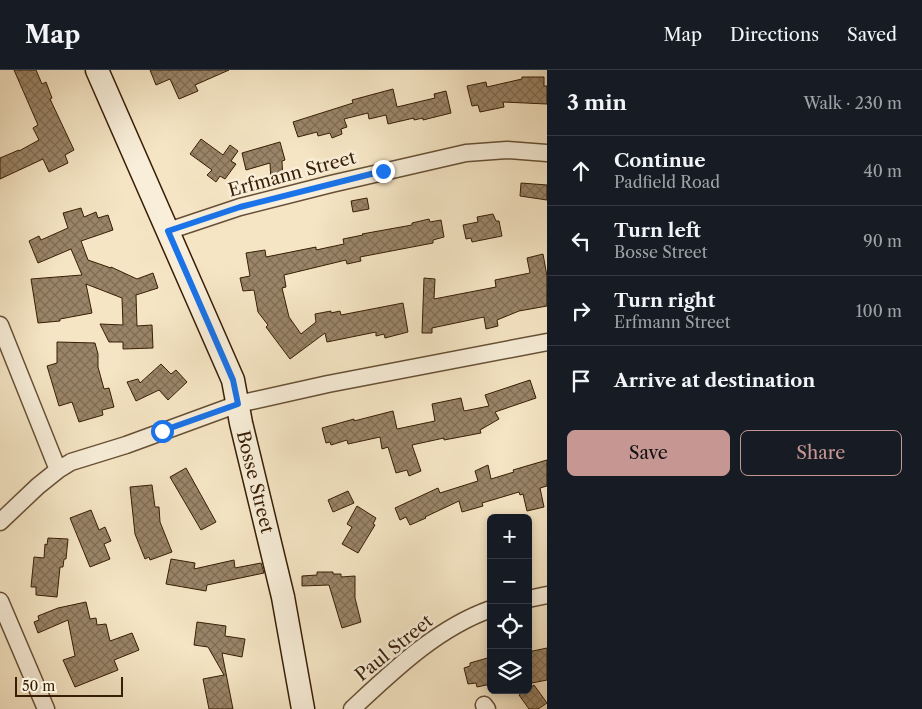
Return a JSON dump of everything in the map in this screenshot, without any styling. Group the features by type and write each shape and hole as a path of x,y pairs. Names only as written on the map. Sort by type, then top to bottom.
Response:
{"street":[{"name":"Bosse Street","path":"97,70 233,380 241,423 283,598 303,709"},
{"name":"Erfmann Street","path":"168,231 240,207 466,153 507,150 547,153"},
{"path":"0,325 58,470"},
{"path":"0,522 38,486 71,462 126,446 238,404 328,384 547,342"},
{"path":"532,599 547,595"},
{"path":"0,602 46,709"},
{"name":"Paul Street","path":"352,709 415,653 440,634 487,611"}],"building":[{"path":"14,70 36,70 42,84 46,82 52,98 50,99 74,150 65,155 68,163 49,172 43,159 0,179 0,158 19,151 39,140 33,128 38,125"},
{"path":"150,70 229,70 195,85 198,91 179,99 170,79 156,85"},
{"path":"522,77 544,77 544,86 547,86 547,104 503,102 504,107 480,112 478,105 472,106 467,86 486,82 487,87 522,79"},
{"path":"393,89 397,107 435,98 434,94 446,91 451,113 423,120 423,118 414,120 414,118 388,124 386,115 369,119 368,113 344,119 347,127 341,129 342,134 332,138 330,133 318,136 317,132 298,137 293,122 353,103 352,100"},
{"path":"201,139 223,155 230,145 238,151 231,161 236,164 225,179 220,176 216,182 207,175 212,170 190,154"},
{"path":"280,142 285,160 282,161 283,181 271,181 270,163 246,170 242,153"},
{"path":"521,183 547,185 547,200 520,196"},
{"path":"367,198 369,209 353,212 351,201"},
{"path":"81,208 84,217 96,212 98,218 108,215 113,230 81,241 88,260 111,267 137,279 153,273 158,288 136,295 137,326 152,325 153,348 123,349 123,342 109,342 100,324 123,325 122,298 86,284 92,313 60,319 60,321 38,323 31,279 82,275 71,249 38,263 29,241 39,236 41,240 68,228 63,213"},
{"path":"493,214 496,221 499,221 502,236 472,242 471,238 466,239 463,225 478,222 477,217"},
{"path":"429,219 430,222 441,220 444,237 433,240 433,243 360,257 361,261 347,264 346,260 284,275 286,287 282,288 289,317 301,334 316,322 315,314 340,311 341,315 403,303 408,332 385,338 384,334 376,336 376,332 327,342 325,333 290,359 266,327 268,325 258,312 254,290 243,291 240,278 250,276 246,253 265,250 266,257 316,247 316,250 344,244 343,239 412,225 412,223"},
{"path":"543,254 547,276 547,306 519,311 497,320 498,326 486,329 484,317 432,328 432,333 422,333 424,278 435,279 434,299 496,287 495,280 530,273 527,258"},
{"path":"57,342 95,343 98,354 98,367 104,389 109,388 114,407 102,410 103,415 79,422 72,402 59,406 47,366 57,363"},
{"path":"161,364 171,374 176,370 187,382 168,400 159,390 136,401 127,382 138,379 140,383"},
{"path":"530,380 536,398 495,412 499,419 480,430 481,433 412,445 421,471 409,476 407,470 396,473 388,447 382,449 380,437 348,444 347,440 331,445 330,442 326,443 322,428 393,411 397,429 435,421 432,404 461,398 464,411 489,406 485,395"},
{"path":"547,460 547,486 540,488 544,507 527,511 523,494 520,495 519,492 482,503 483,506 462,512 459,501 410,525 406,517 400,520 395,508 438,488 440,493 478,481 475,471 488,465 491,479"},
{"path":"186,468 216,522 201,530 170,477"},
{"path":"152,485 155,507 159,507 160,522 172,552 150,560 149,557 145,559 135,534 130,487"},
{"path":"348,491 354,503 333,512 328,500"},
{"path":"357,506 376,518 373,524 375,525 358,553 342,544 352,527 347,524"},
{"path":"91,510 99,530 105,527 111,541 104,544 110,559 90,567 70,518"},
{"path":"48,538 68,539 66,559 64,559 63,567 60,567 57,597 36,595 36,587 31,587 34,557 44,558 45,544 47,545"},
{"path":"171,559 195,563 194,569 234,560 235,568 261,563 264,573 207,585 206,591 166,584"},
{"path":"317,572 333,572 333,574 341,574 341,577 355,576 355,598 361,622 342,628 329,585 302,586 302,576 317,575"},
{"path":"86,602 90,619 96,618 97,625 106,624 110,641 132,633 139,650 114,660 118,670 75,687 63,660 75,656 68,620 38,633 34,622 39,620 38,616 58,608"},
{"path":"197,622 226,626 225,636 245,639 242,657 222,653 233,709 209,709 203,679 224,675 208,647 194,645"},
{"path":"547,648 547,680 532,683 532,651"},
{"path":"487,658 487,685 477,687 476,683 468,684 464,668 470,666 470,663"},
{"path":"534,685 547,703 538,709 529,709 519,695 532,694 532,686"}],"route":[{"path":"162,431 238,404 233,380 168,231 240,207 383,171"}]}
